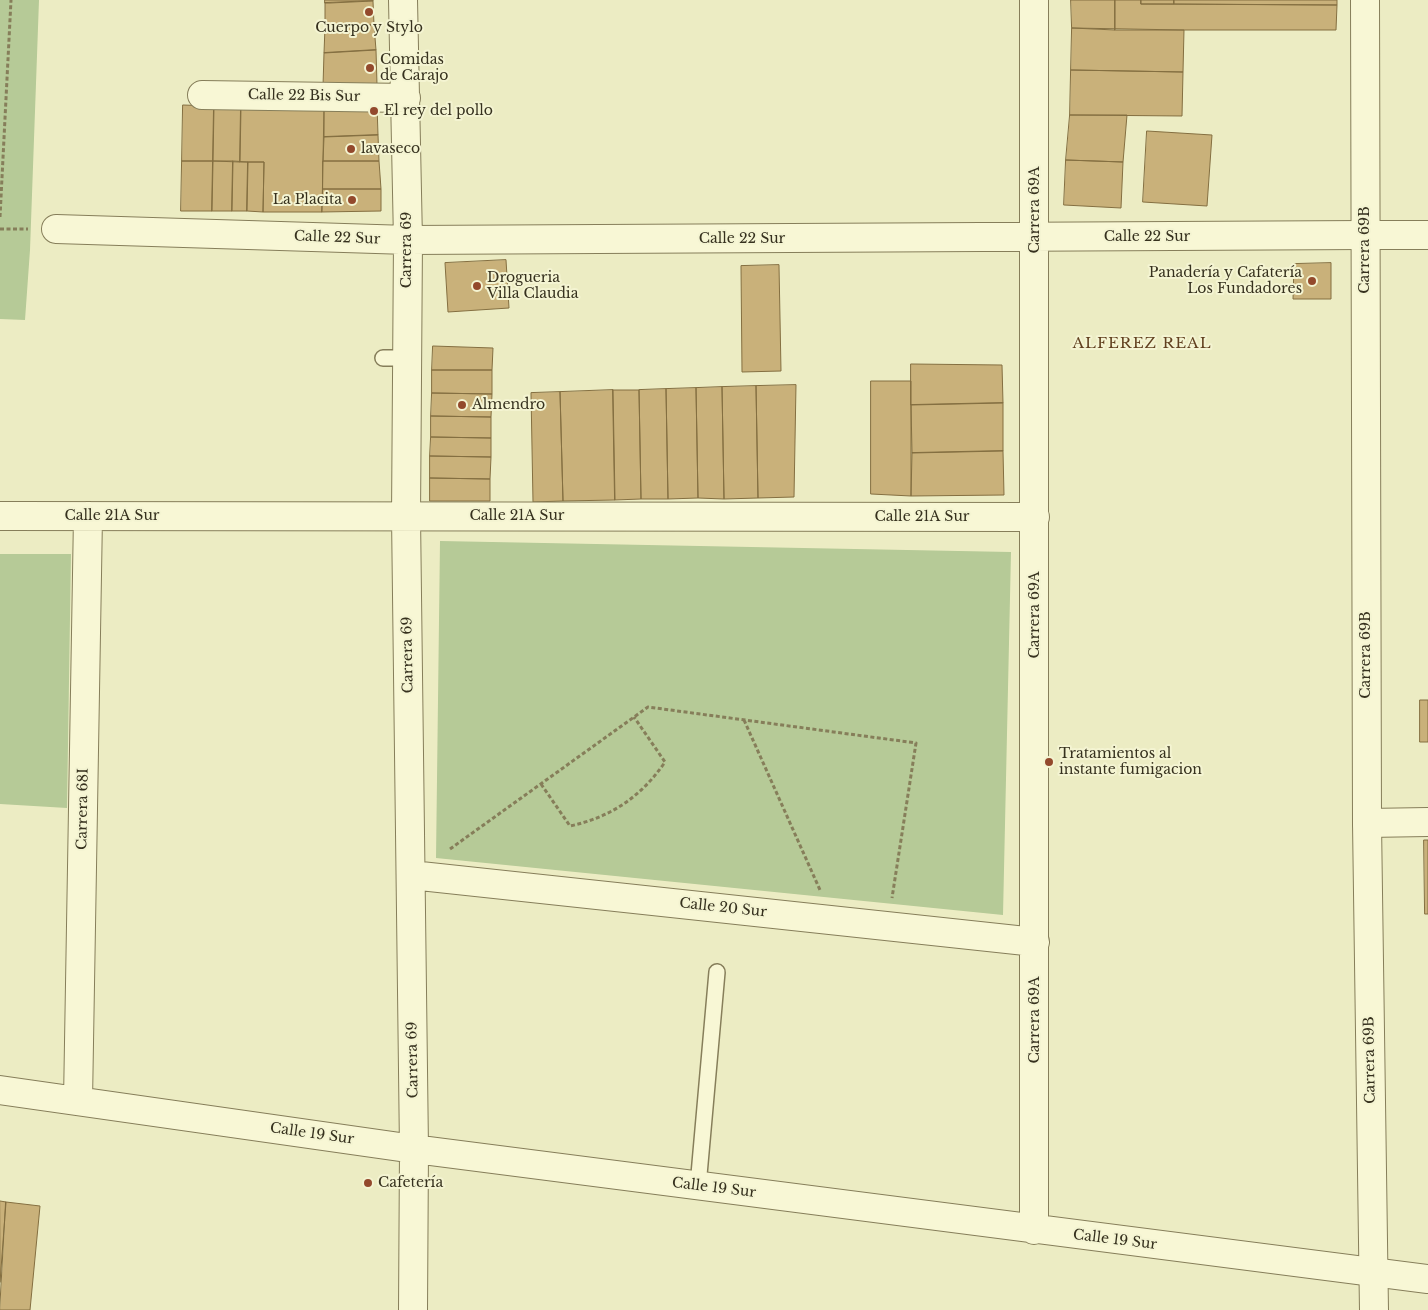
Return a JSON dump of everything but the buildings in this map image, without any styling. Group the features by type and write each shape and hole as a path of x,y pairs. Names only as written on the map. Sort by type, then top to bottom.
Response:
{"street":[{"name":"Carrera 69","path":"403,0 408,240 395,358 406,516 414,1149 413,1310"},
{"name":"Carrera 69A","path":"1034,0 1034,1230"},
{"name":"Carrera 69B","path":"1365,0 1367,823 1374,1310"},
{"name":"Calle 22 Bis Sur","path":"202,95 406,98"},
{"name":"Calle 22 Sur","path":"56,229 408,240 1428,235"},
{"name":"Calle 21A Sur","path":"0,516 1035,517"},
{"name":"Carrera 68I","path":"78,1101 88,516"},
{"path":"1367,823 1428,822"},
{"name":"Calle 20 Sur","path":"411,875 1035,942"},
{"name":"Calle 19 Sur","path":"0,1090 414,1149 1034,1230 1428,1279"}],"lane":[{"path":"698,1186 717,972"}],"path":[{"path":"0,217 11,0"},
{"path":"447,851 648,707 916,743 891,902"},
{"path":"541,784 570,826 596,819 625,804 648,786 664,762 634,717"},
{"path":"744,720 822,895"}],"green space":[{"path":"0,0 39,0 30,250 25,320 0,319"},
{"path":"440,541 1011,552 1003,915 436,858"},
{"path":"0,554 71,554 67,808 0,804"}],"place":[{"name":"Cuerpo y Stylo","path":"369,12"},
{"name":"Comidas de Carajo","path":"370,68"},
{"name":"El rey del pollo","path":"374,111"},
{"name":"lavaseco","path":"351,149"},
{"name":"La Placita","path":"352,200"},
{"name":"Panadería y Cafatería Los Fundadores","path":"1312,281"},
{"name":"Drogueria Villa Claudia","path":"477,286"},
{"name":"Almendro","path":"462,405"},
{"name":"Tratamientos al instante fumigacion","path":"1049,762"},
{"name":"Cafetería","path":"368,1183"}],"district":[{"name":"ALFEREZ REAL","path":"1142,344"}]}
